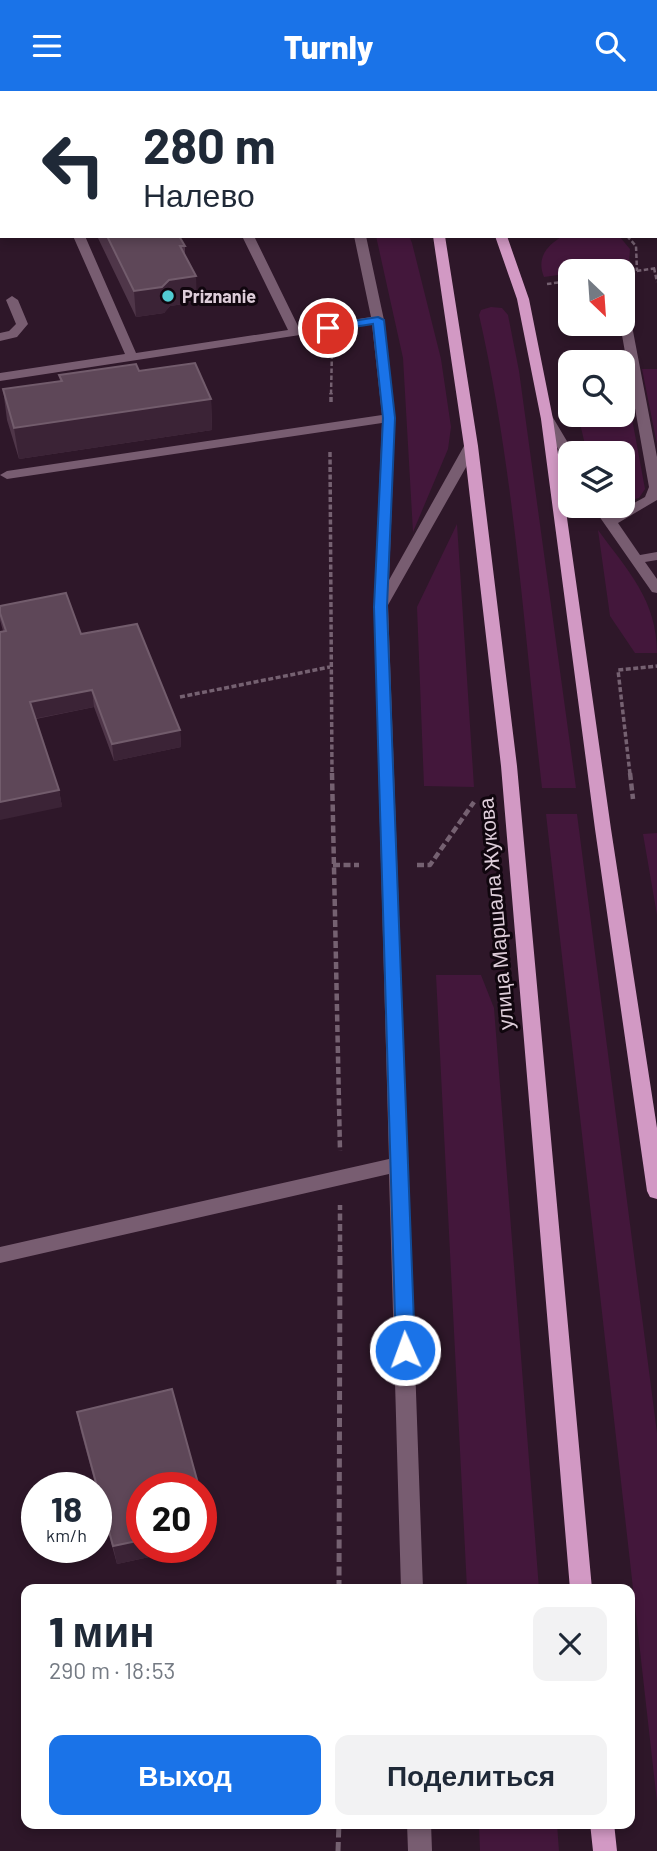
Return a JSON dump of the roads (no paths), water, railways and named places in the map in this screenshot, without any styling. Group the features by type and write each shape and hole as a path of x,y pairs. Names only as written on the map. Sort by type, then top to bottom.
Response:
{"main road":[{"name":"улица Маршала Жукова","path":"439,238 471,446 509,766 581,1584"},
{"path":"502,238 523,299 547,419 603,829 657,1191"},
{"path":"603,1829 605,1851"}],"street":[{"path":"80,238 132,357"},
{"path":"249,238 295,333"},
{"path":"360,238 378,320 389,418 381,607 412,1584"},
{"path":"0,337 13,334 22,324 12,300"},
{"path":"0,377 378,320"},
{"path":"609,523 651,499 656,487 628,336"},
{"path":"7,475 389,418"},
{"path":"547,419 560,441"},
{"path":"381,607 471,446"},
{"path":"606,518 657,589"},
{"path":"636,560 657,556"},
{"path":"0,1255 400,1164"},
{"path":"419,1829 420,1851"}],"place":[{"name":"Priznanie","path":"168,296"}]}
